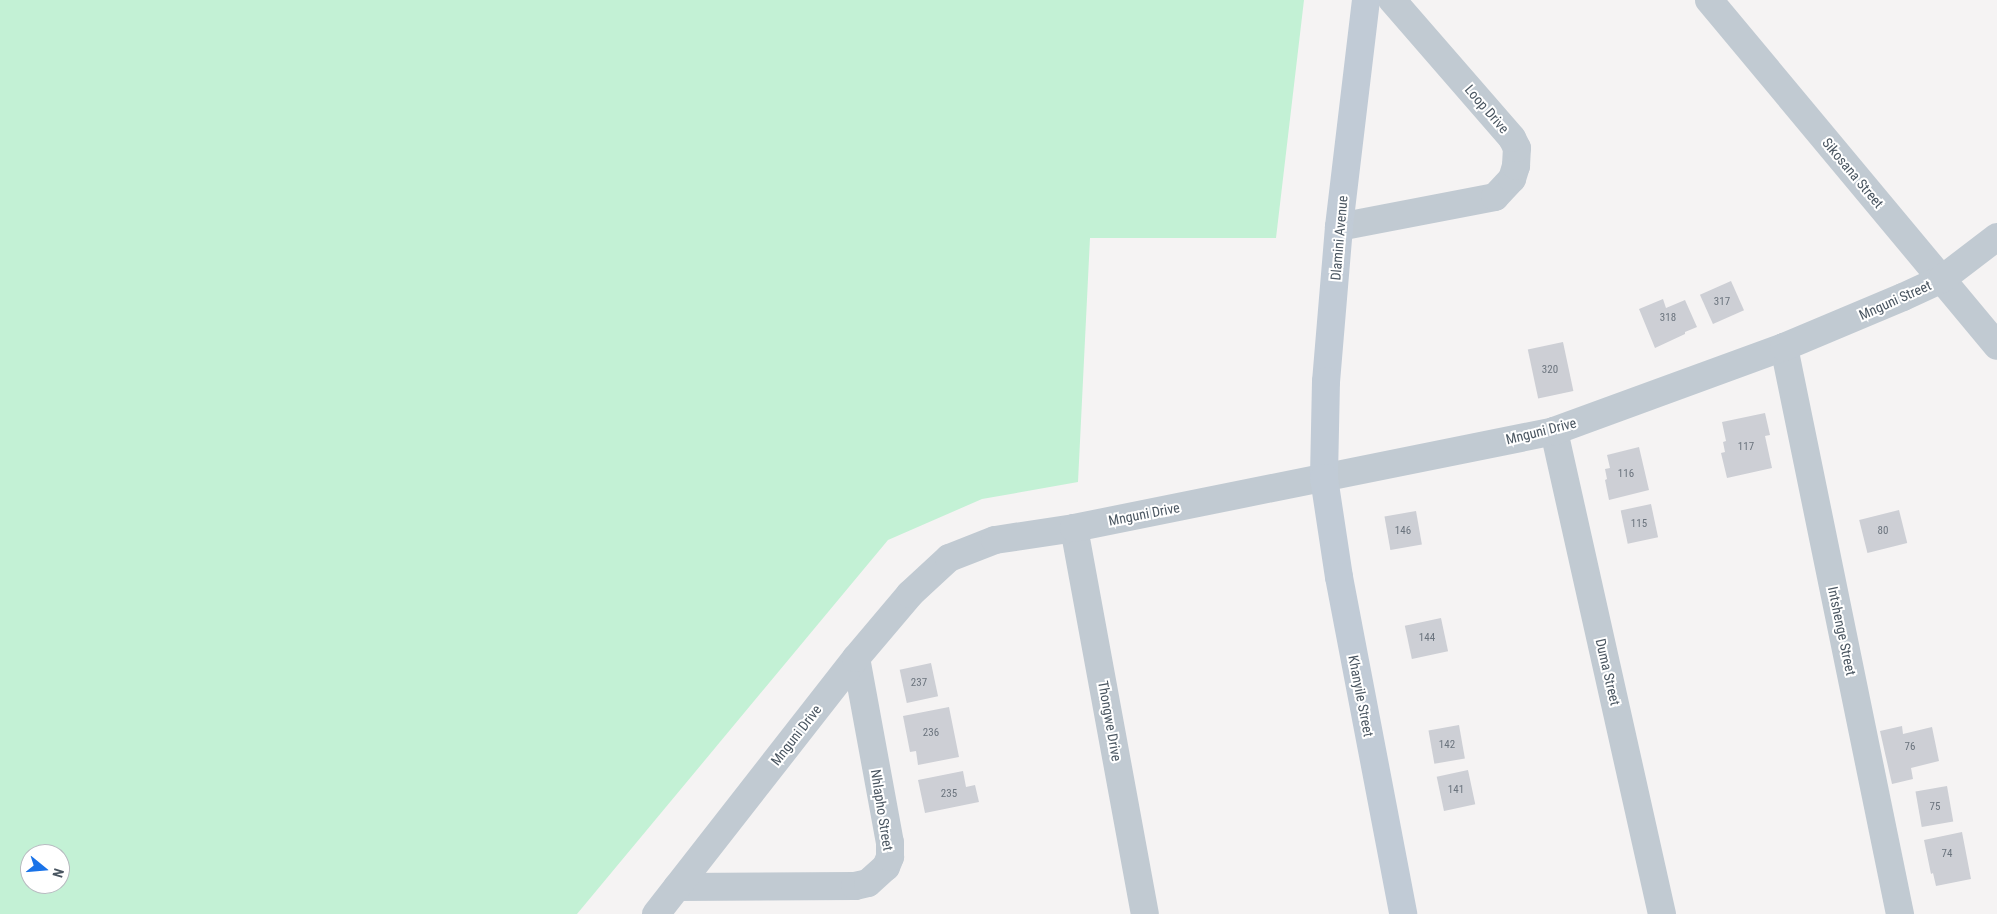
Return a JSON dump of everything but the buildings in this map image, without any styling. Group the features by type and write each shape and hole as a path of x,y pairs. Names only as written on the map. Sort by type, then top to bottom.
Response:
{"street":[{"name":"Dlamini Avenue","path":"1324,478 1326,381 1339,227 1366,0"},
{"name":"Loop Drive","path":"1339,227 1495,197 1512,179 1516,166 1517,148 1512,138 1392,0"},
{"name":"Sikosana Street","path":"1709,0 1997,346"},
{"name":"Mnguni Street","path":"1784,347 1942,279 1997,236"},
{"name":"Mnguni Drive","path":"656,914 856,658 910,594 949,558 995,540 1074,528 1554,431 1784,347"},
{"name":"Intshenge Street","path":"1784,347 1900,914"},
{"name":"Duma Street","path":"1554,431 1662,914"},
{"name":"Khanyile Street","path":"1324,478 1338,577 1403,914"},
{"name":"Thongwe Drive","path":"1074,528 1145,914"},
{"name":"Nhlapho Street","path":"677,887 855,886 868,883 886,867 890,857 890,842 856,658"}],"green space":[{"path":"0,0 1304,0 1276,238 1090,238 1078,482 982,499 888,540 577,914 0,914"}]}
